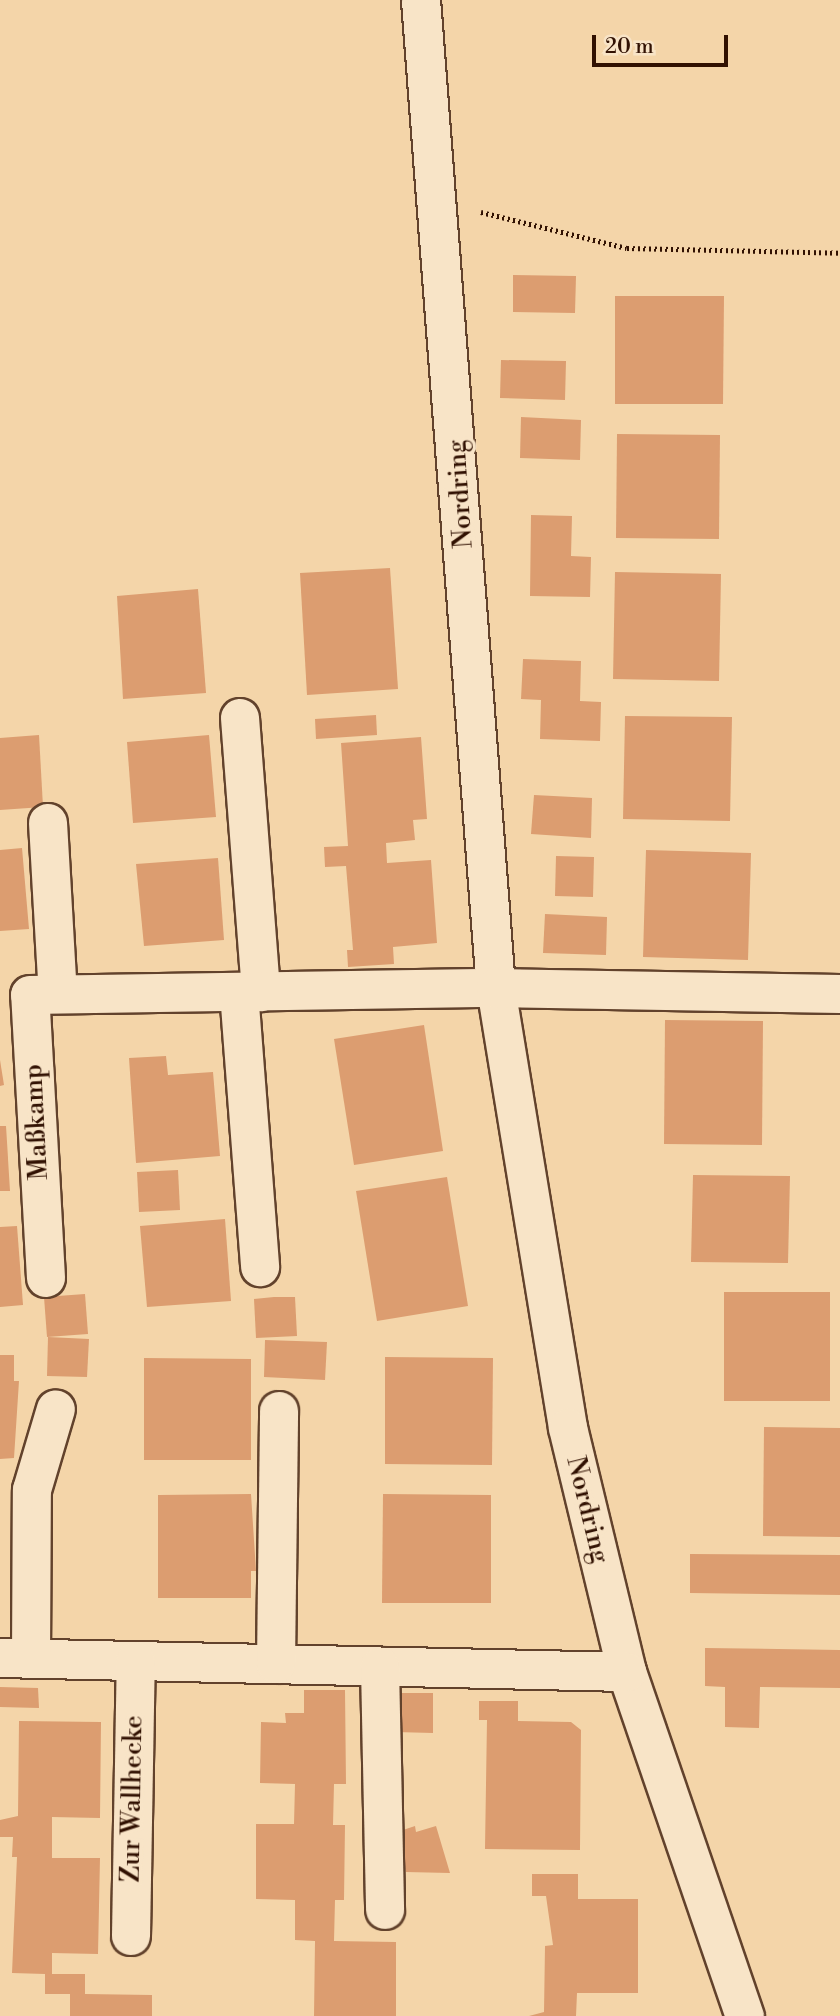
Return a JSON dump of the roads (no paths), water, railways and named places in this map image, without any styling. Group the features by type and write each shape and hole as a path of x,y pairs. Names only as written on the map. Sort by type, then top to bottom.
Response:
{"street":[{"name":"Nordring","path":"421,0 439,201 496,988 568,1428 626,1672 745,2016"},
{"path":"240,718 260,1267"},
{"path":"48,823 58,994"},
{"name":"Maßkamp","path":"46,1278 30,995 496,988"},
{"path":"496,988 840,994"},
{"path":"56,1409 32,1490 15,1658 626,1672"},
{"path":"276,1664 279,1411"},
{"name":"Zur Wallhecke","path":"131,1936 136,1661"},
{"path":"380,1667 385,1910"}]}
